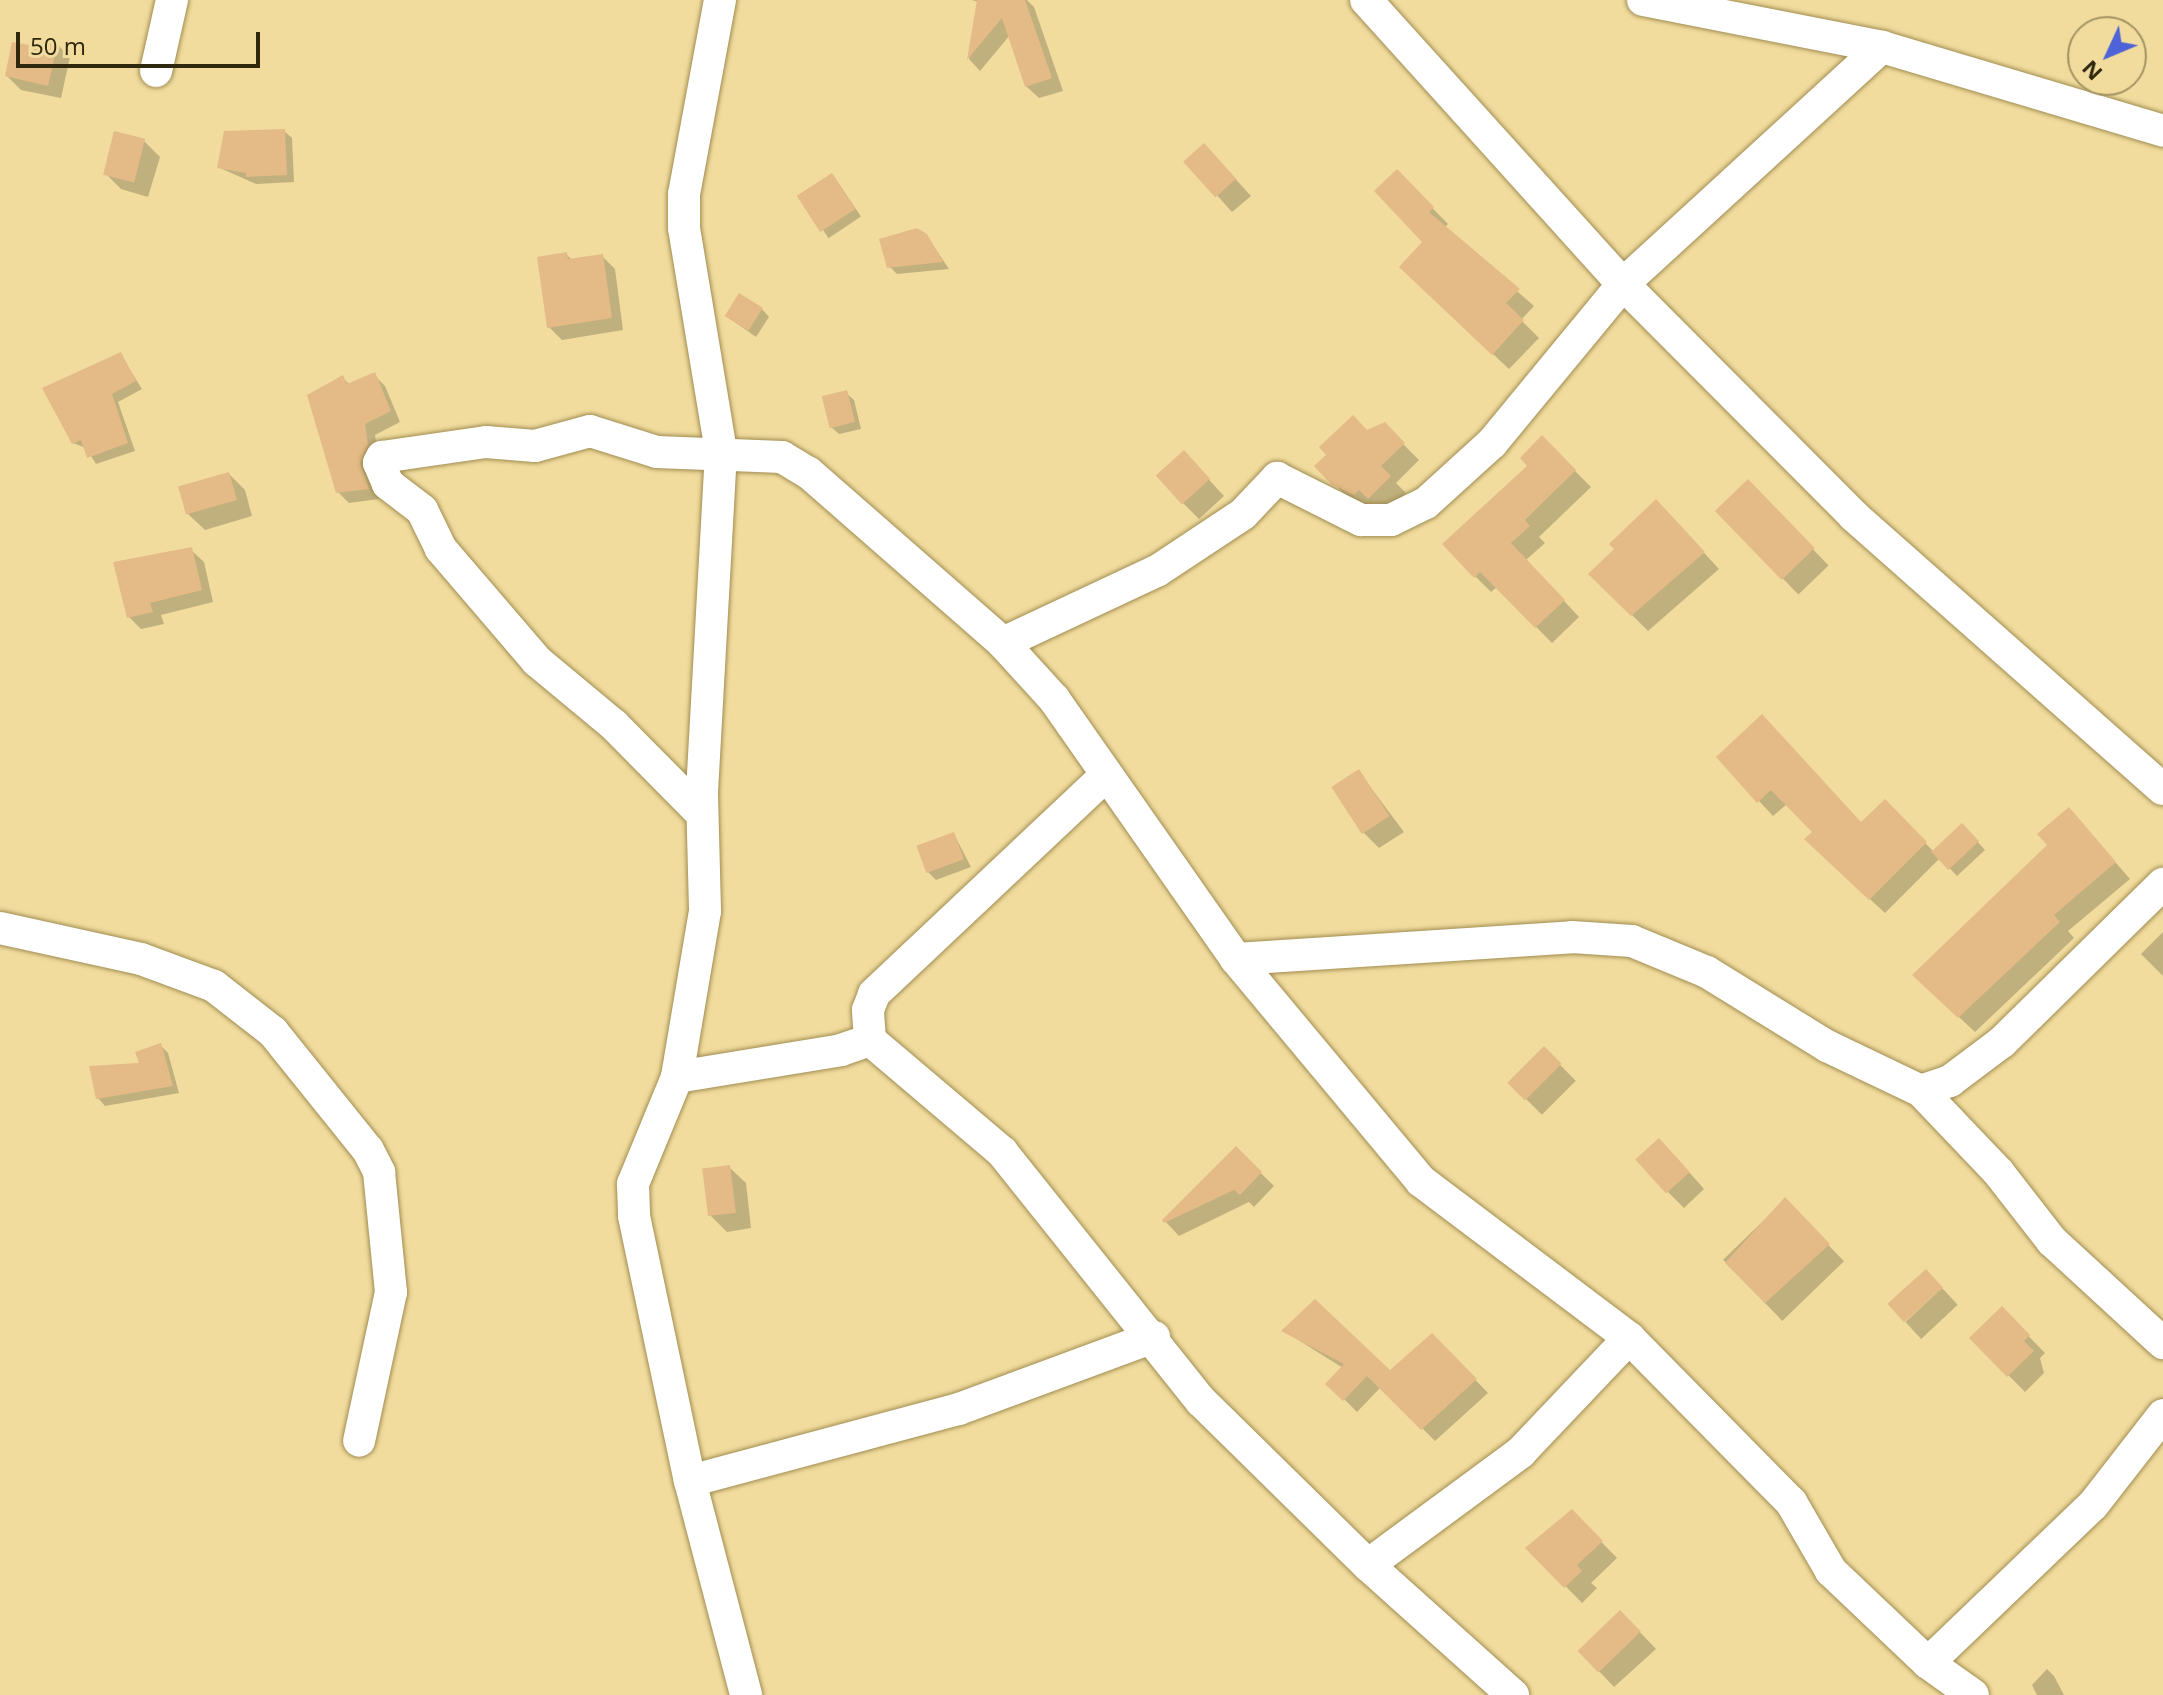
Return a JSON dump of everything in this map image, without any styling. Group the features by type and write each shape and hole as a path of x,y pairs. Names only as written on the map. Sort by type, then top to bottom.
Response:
{"street":[{"path":"156,71 172,0"},
{"path":"720,0 684,194 684,228 721,452 702,814 705,911 677,1077 633,1184 634,1216 690,1481 746,1695"},
{"path":"1366,0 1623,284 1882,543 2163,789"},
{"path":"1643,0 1882,47 2163,131"},
{"path":"1003,643 1157,571 1243,514 1277,478 1361,520 1391,520 1426,503 1492,443 1623,284 1882,47"},
{"path":"702,814 614,725 537,661 441,549 422,510 388,484 379,463 385,456 429,447 506,442 535,446 590,431 657,452 721,452 796,463 1003,643 1054,699 1236,959 1421,1181 1629,1338 1791,1502 1831,1571 1928,1663 1973,1695"},
{"path":"1105,776 874,994 868,1010 870,1040 1002,1152 1154,1337 1201,1401 1368,1565 1513,1695"},
{"path":"1921,1091 1950,1081 2002,1042 2163,884"},
{"path":"0,928 141,959 214,986 273,1032 368,1150 379,1172 391,1292 359,1441"},
{"path":"1236,959 1572,937 1632,941 1707,972 1827,1046 1921,1091 1999,1173 2052,1241 2163,1343"},
{"path":"677,1077 841,1050 870,1040"},
{"path":"690,1481 959,1409 1154,1337"},
{"path":"1368,1565 1521,1452 1629,1338"},
{"path":"1928,1663 2093,1505 2163,1415"}],"building":[{"path":"977,0 1025,0 1052,78 1025,87 1002,18 967,60"},
{"path":"32,36 58,42 48,86 5,76 12,42 30,45"},
{"path":"285,129 287,175 246,177 246,173 217,168 224,131"},
{"path":"114,131 145,139 134,182 103,175"},
{"path":"1204,143 1236,179 1215,197 1183,162"},
{"path":"1397,169 1434,207 1429,212 1520,289 1506,303 1524,320 1492,355 1399,267 1422,242 1374,191"},
{"path":"832,173 855,209 820,232 797,196"},
{"path":"917,228 927,234 943,262 887,268 879,239"},
{"path":"567,252 568,259 603,254 612,318 547,328 537,257"},
{"path":"739,293 763,308 748,331 725,316"},
{"path":"121,352 136,381 112,394 128,443 87,458 81,440 72,444 42,388"},
{"path":"375,372 391,411 365,424 368,445 360,463 369,489 336,493 307,395 343,375 347,384"},
{"path":"847,390 855,422 830,428 822,396"},
{"path":"1353,415 1367,430 1385,422 1405,443 1381,466 1391,476 1368,499 1359,490 1354,495 1331,484 1314,466 1326,455 1319,447"},
{"path":"1542,435 1576,470 1525,520 1530,526 1511,543 1565,600 1535,628 1480,572 1474,578 1442,544 1527,466 1520,458"},
{"path":"1184,450 1210,479 1182,504 1156,475"},
{"path":"229,472 237,500 186,514 178,487"},
{"path":"1748,479 1815,548 1782,580 1715,511"},
{"path":"1656,499 1705,552 1631,616 1588,574 1614,549 1609,544"},
{"path":"192,547 202,590 150,603 153,612 127,618 113,562"},
{"path":"1762,714 1861,822 1885,799 1927,842 1869,900 1804,839 1812,832 1771,790 1757,803 1716,757"},
{"path":"1359,769 1389,816 1362,834 1331,787"},
{"path":"2069,807 2116,862 2054,915 2060,922 1958,1018 1912,975 2047,845 2037,834"},
{"path":"1962,823 1979,841 1948,870 1931,852"},
{"path":"954,832 964,859 926,873 916,846"},
{"path":"161,1043 173,1086 96,1099 89,1066 139,1063 135,1052"},
{"path":"1544,1046 1562,1064 1525,1100 1507,1083"},
{"path":"1659,1138 1690,1172 1666,1194 1635,1159"},
{"path":"1236,1146 1262,1172 1240,1195 1234,1190 1164,1223 1162,1220"},
{"path":"730,1165 736,1213 708,1216 702,1168"},
{"path":"1785,1197 1830,1244 1765,1303 1725,1263"},
{"path":"1926,1269 1943,1288 1904,1322 1887,1304"},
{"path":"1315,1299 1390,1370 1432,1333 1477,1379 1421,1430 1367,1376 1343,1401 1325,1384 1344,1364 1281,1331"},
{"path":"2002,1306 2030,1335 2024,1341 2034,1351 2007,1377 1969,1338"},
{"path":"1572,1509 1603,1541 1577,1565 1582,1571 1564,1588 1525,1548"},
{"path":"1620,1610 1641,1632 1598,1673 1578,1651"}]}
